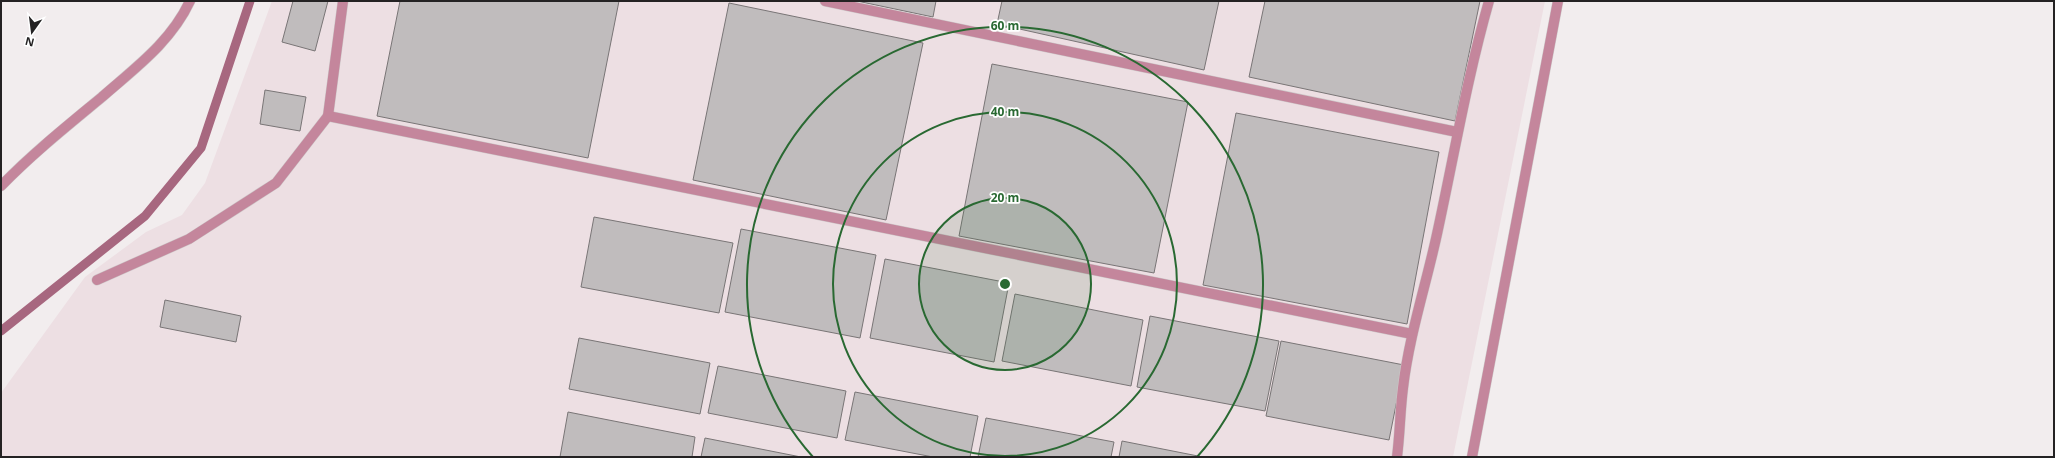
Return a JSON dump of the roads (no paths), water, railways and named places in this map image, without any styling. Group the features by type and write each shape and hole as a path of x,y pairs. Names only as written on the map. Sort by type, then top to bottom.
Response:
{"street":[{"path":"1,186 27,159 157,50 186,11 190,1"},
{"path":"97,280 189,239 276,183 328,116 343,1"},
{"path":"825,1 1457,132"},
{"path":"1397,457 1403,388 1412,334 1421,306 1469,74 1489,1"},
{"path":"1472,457 1558,1"},
{"path":"328,116 1412,334"}],"waterway":[{"path":"1,331 145,216 201,148 250,1"}]}
